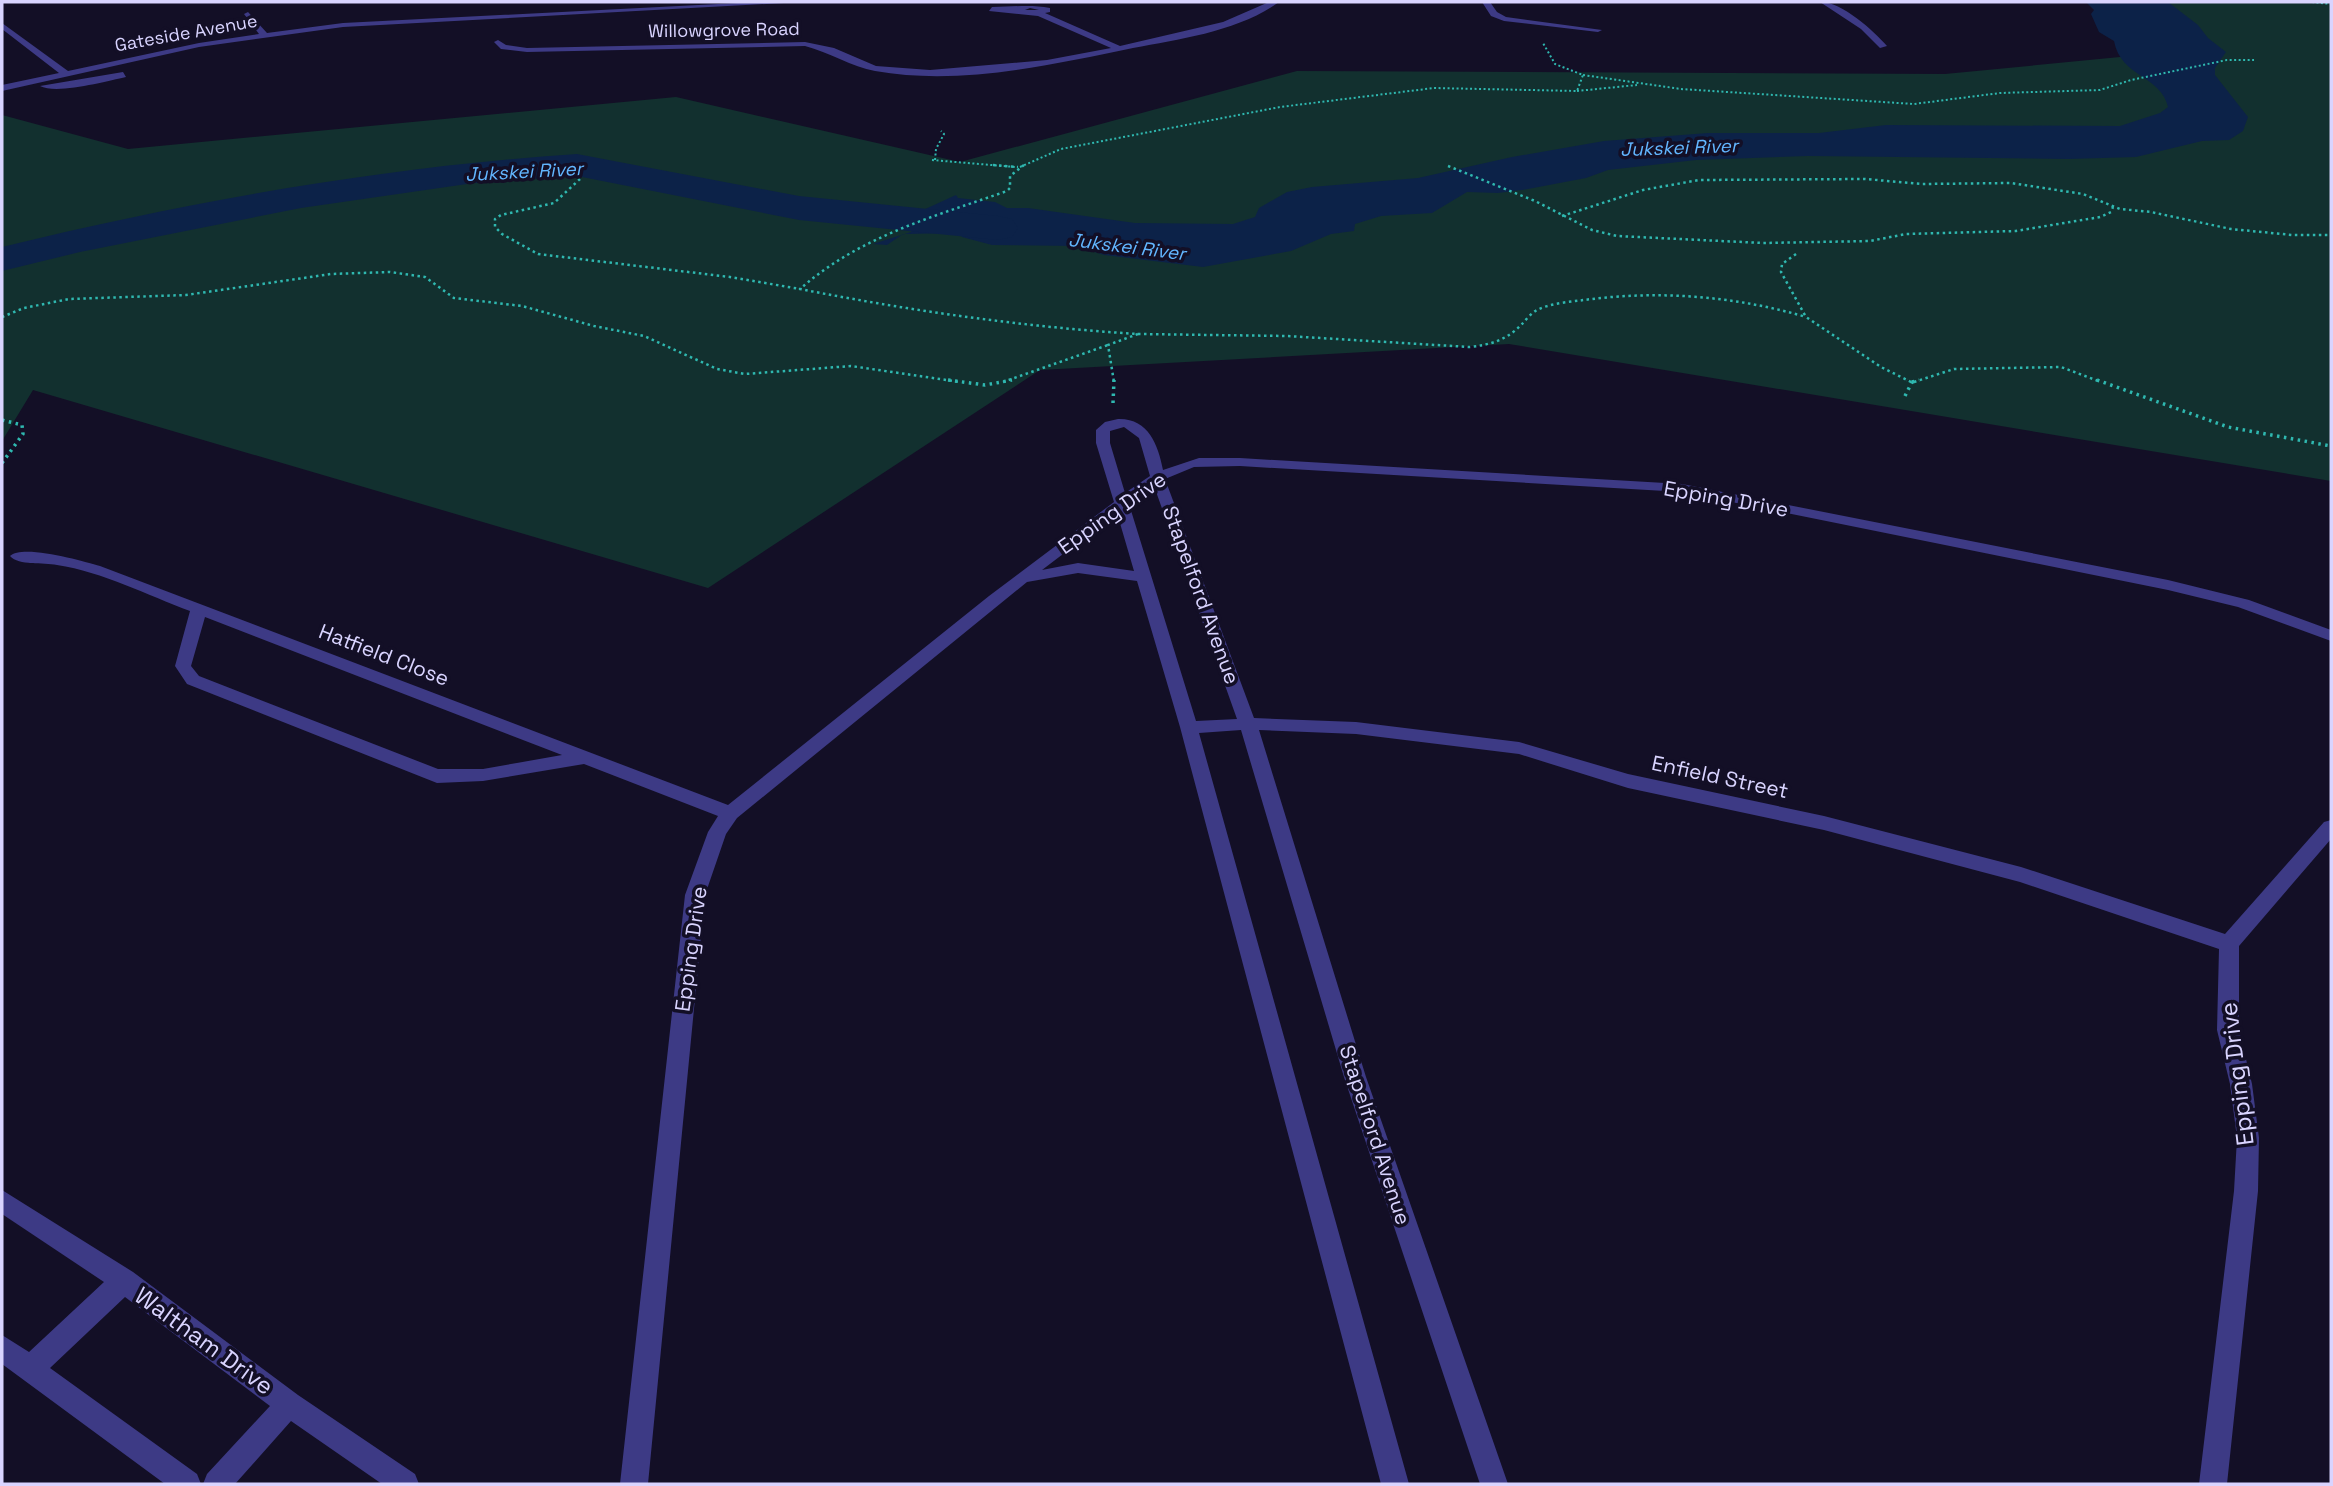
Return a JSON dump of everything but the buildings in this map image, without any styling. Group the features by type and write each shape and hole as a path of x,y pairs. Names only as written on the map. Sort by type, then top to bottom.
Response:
{"street":[{"path":"517,16 528,2"},
{"name":"Gateside Avenue","path":"756,4 770,2"},
{"name":"Gateside Avenue","path":"2,88 176,49 264,35 386,21 797,2"},
{"name":"Willowgrove Road","path":"498,42 504,47 527,50 805,44 831,50 874,68 930,73 1028,66 1118,48 1210,29 1275,2"},
{"path":"1486,2 1497,16 1538,24 1598,30"},
{"path":"1824,2 1864,27 1883,46"},
{"path":"992,9 1020,10 1027,14 1041,7 1118,48"},
{"path":"248,14 264,35"},
{"path":"2,25 65,74"},
{"path":"28,82 61,87 123,75"},
{"path":"1113,424 1104,427 1101,435 1189,727 1395,1484"},
{"name":"Stapelford Avenue","path":"1113,424 1135,425 1142,431 1152,450 1158,479 1248,724 1354,1077 1494,1484"},
{"name":"Epping Drive","path":"634,1484 695,895 717,832 730,813 1020,578 1121,504 1158,479 1186,465 1220,462 1682,488 2168,585 2243,604 2331,636"},
{"name":"Hatfield Close","path":"17,556 77,564 730,813"},
{"path":"1020,578 1078,568 1144,577"},
{"path":"199,609 183,666 193,680 437,776 483,775 586,757"},
{"name":"Enfield Street","path":"1189,727 1248,724 1356,728 1519,748 1628,780 1824,823 1997,868 2078,892 2230,944"},
{"path":"2230,944 2331,827"},
{"name":"Epping Drive","path":"2213,1484 2246,1191 2248,1138 2241,1084 2228,1030 2230,944"},
{"name":"Waltham Drive","path":"2,1201 124,1281 289,1404 405,1484"},
{"path":"30,1369 124,1281"},
{"path":"2,1348 187,1484"},
{"path":"217,1484 289,1404"}],"path":[{"path":"2312,2 2331,4"},
{"path":"1538,24 1536,33 1555,64 1583,75 1729,93 1914,104 2000,93 2100,90 2131,80 2224,61 2254,60"},
{"path":"1577,90 1583,75"},
{"path":"800,289 837,257 867,241 1007,191 1010,188 1010,176 1019,167 1049,152 1075,145 1306,103 1450,87 1577,90 1641,84"},
{"path":"941,131 944,134 934,160 1019,167"},
{"path":"1448,166 1535,201 1591,230 1617,236 1763,243 1870,241 1906,234 2016,230 2100,217 2111,212 2113,207"},
{"path":"1562,216 1616,198 1677,183 1767,178 1865,179 1933,184 2011,183 2083,194 2113,207 2263,233 2331,235"},
{"path":"580,179 570,183 560,199 554,203 509,213 495,219 493,223 502,234 538,254 730,277 880,305 1042,328 1138,334 1375,341 1460,347 1483,346 1503,340 1539,309 1607,297 1709,298 1784,309 1795,309 1800,303"},
{"path":"1796,254 1782,264 1781,272 1806,317"},
{"path":"2,317 27,306 62,299 166,296 320,276 406,274 433,280 446,294 454,298 522,306 586,324 644,336 703,364 731,372 764,373 851,366 985,385 1011,380 1035,369 1138,334"},
{"path":"1784,309 1806,317 1887,370 1912,382 1954,369 2061,367 2228,427 2331,446"},
{"path":"1108,345 1114,377 1113,424"},
{"path":"1905,397 1912,382"},
{"path":"2,420 22,425 23,434 2,463"}],"green space":[{"path":"2156,2 2331,2 2331,481 1509,344 1040,370 708,588 33,390 2,441 2,115 128,149 676,97 960,162 1297,71 1945,74 2203,49"}],"water":[{"path":"2086,2 2168,2 2198,25 2208,38 2226,52 2215,68 2215,75 2248,117 2243,131 2229,140 2202,141 2136,157 2068,159 1808,156 1696,160 1608,170 1586,178 1522,190 1498,193 1467,192 1432,213 1381,216 1355,224 1354,231 1331,234 1291,251 1203,267 1104,255 1076,246 992,245 962,237 960,233 905,234 911,232 913,226 899,221 956,195 958,198 995,202 1007,208 1028,208 1135,223 1233,224 1255,217 1259,208 1287,192 1312,187 1418,178 1512,157 1604,141 1708,133 1819,133 1886,125 2120,126 2160,113 2168,107 2164,96 2158,88 2124,62 2114,41 2099,32 2091,14 2094,10"},
{"path":"902,235 887,245 873,244"}],"waterway":[{"name":"Jukskei River","path":"2,259 79,240 301,196 474,172 577,165 799,208 998,228"}]}
